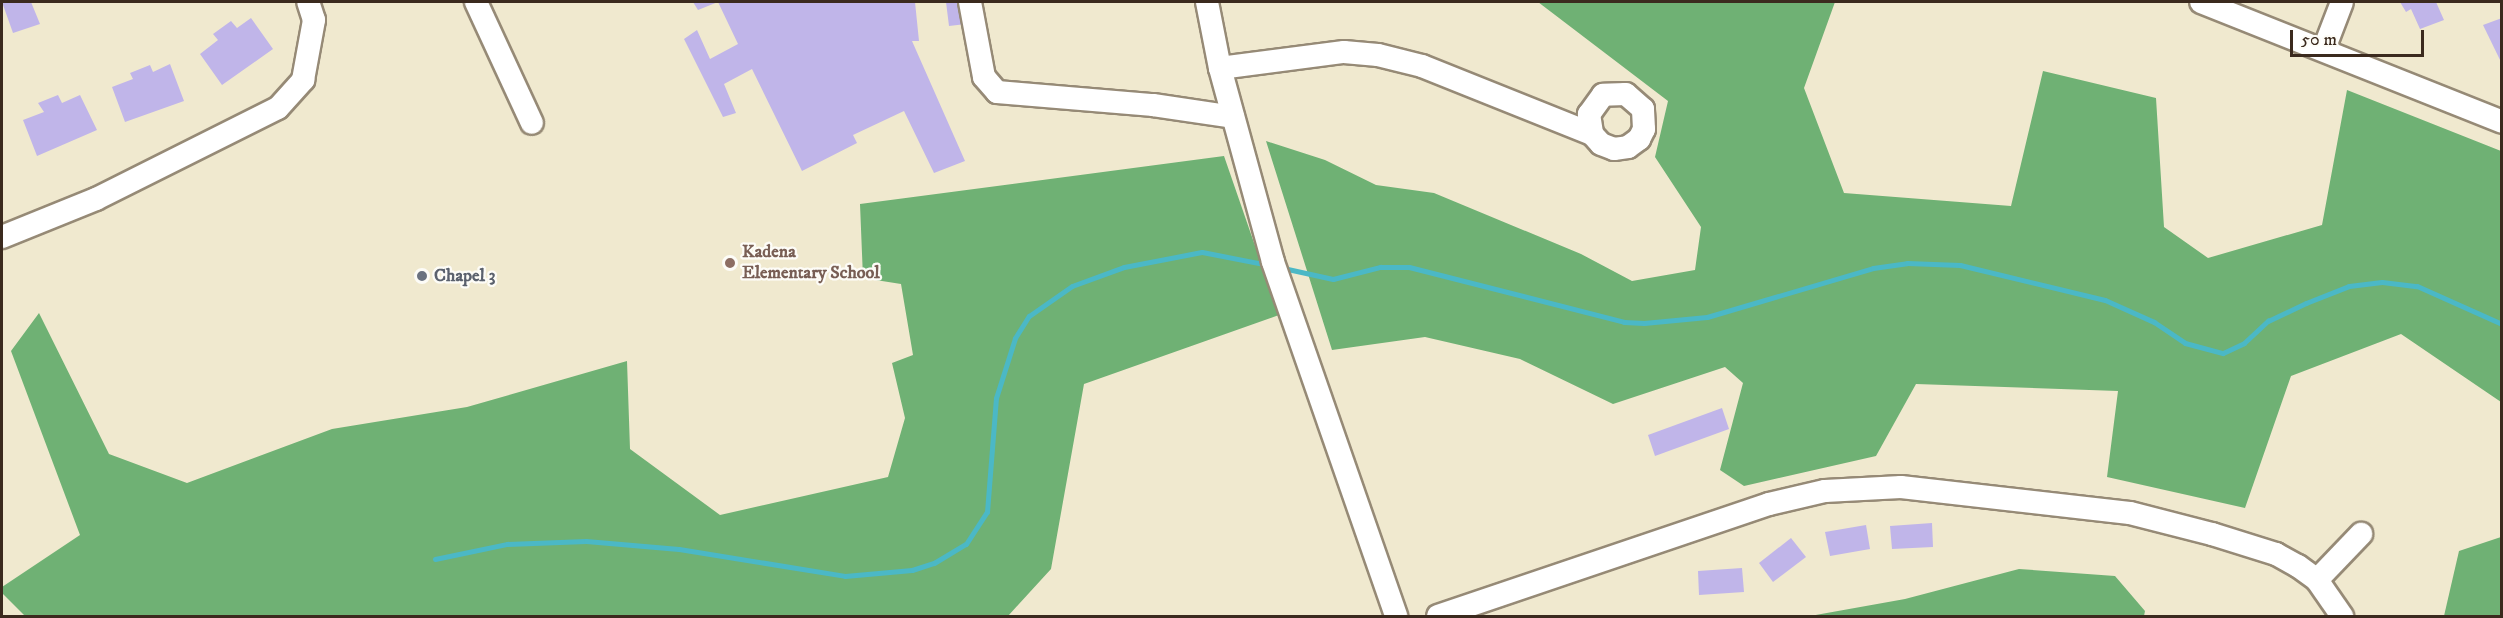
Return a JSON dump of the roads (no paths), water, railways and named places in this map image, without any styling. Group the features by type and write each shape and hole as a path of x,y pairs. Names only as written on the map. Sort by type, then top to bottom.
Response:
{"lane":[{"path":"2,237 96,198 278,108 303,80 314,20 308,2"},
{"path":"476,2 532,123"},
{"path":"970,2 984,77 996,92 1153,105 1233,117"},
{"path":"1207,2 1220,68 1273,262 1396,616"},
{"path":"2201,2 2324,49 2502,122"},
{"path":"2324,49 2342,2"},
{"path":"1220,68 1344,52 1378,55 1422,66 1592,134"},
{"path":"1438,616 1768,504 1825,491 1901,487 2130,513 2276,554 2317,580 2342,616"},
{"path":"2317,580 2361,534"}],"waterway":[{"path":"435,559 507,544 586,541 679,549 845,576 912,570 934,563 966,544 987,512 996,398 1015,338 1029,316 1072,286 1124,267 1202,252 1268,265"},
{"path":"1283,268 1333,279 1380,267 1409,267 1624,322 1644,323 1707,317 1873,268 1907,263 1960,265 2105,300 2154,322 2185,343 2223,353 2244,343 2268,321 2306,303 2349,286 2382,282 2417,286 2502,324"}],"place":[{"name":"Kadena Elementary School","path":"730,263"},
{"name":"Chapel 3","path":"422,276"}]}
